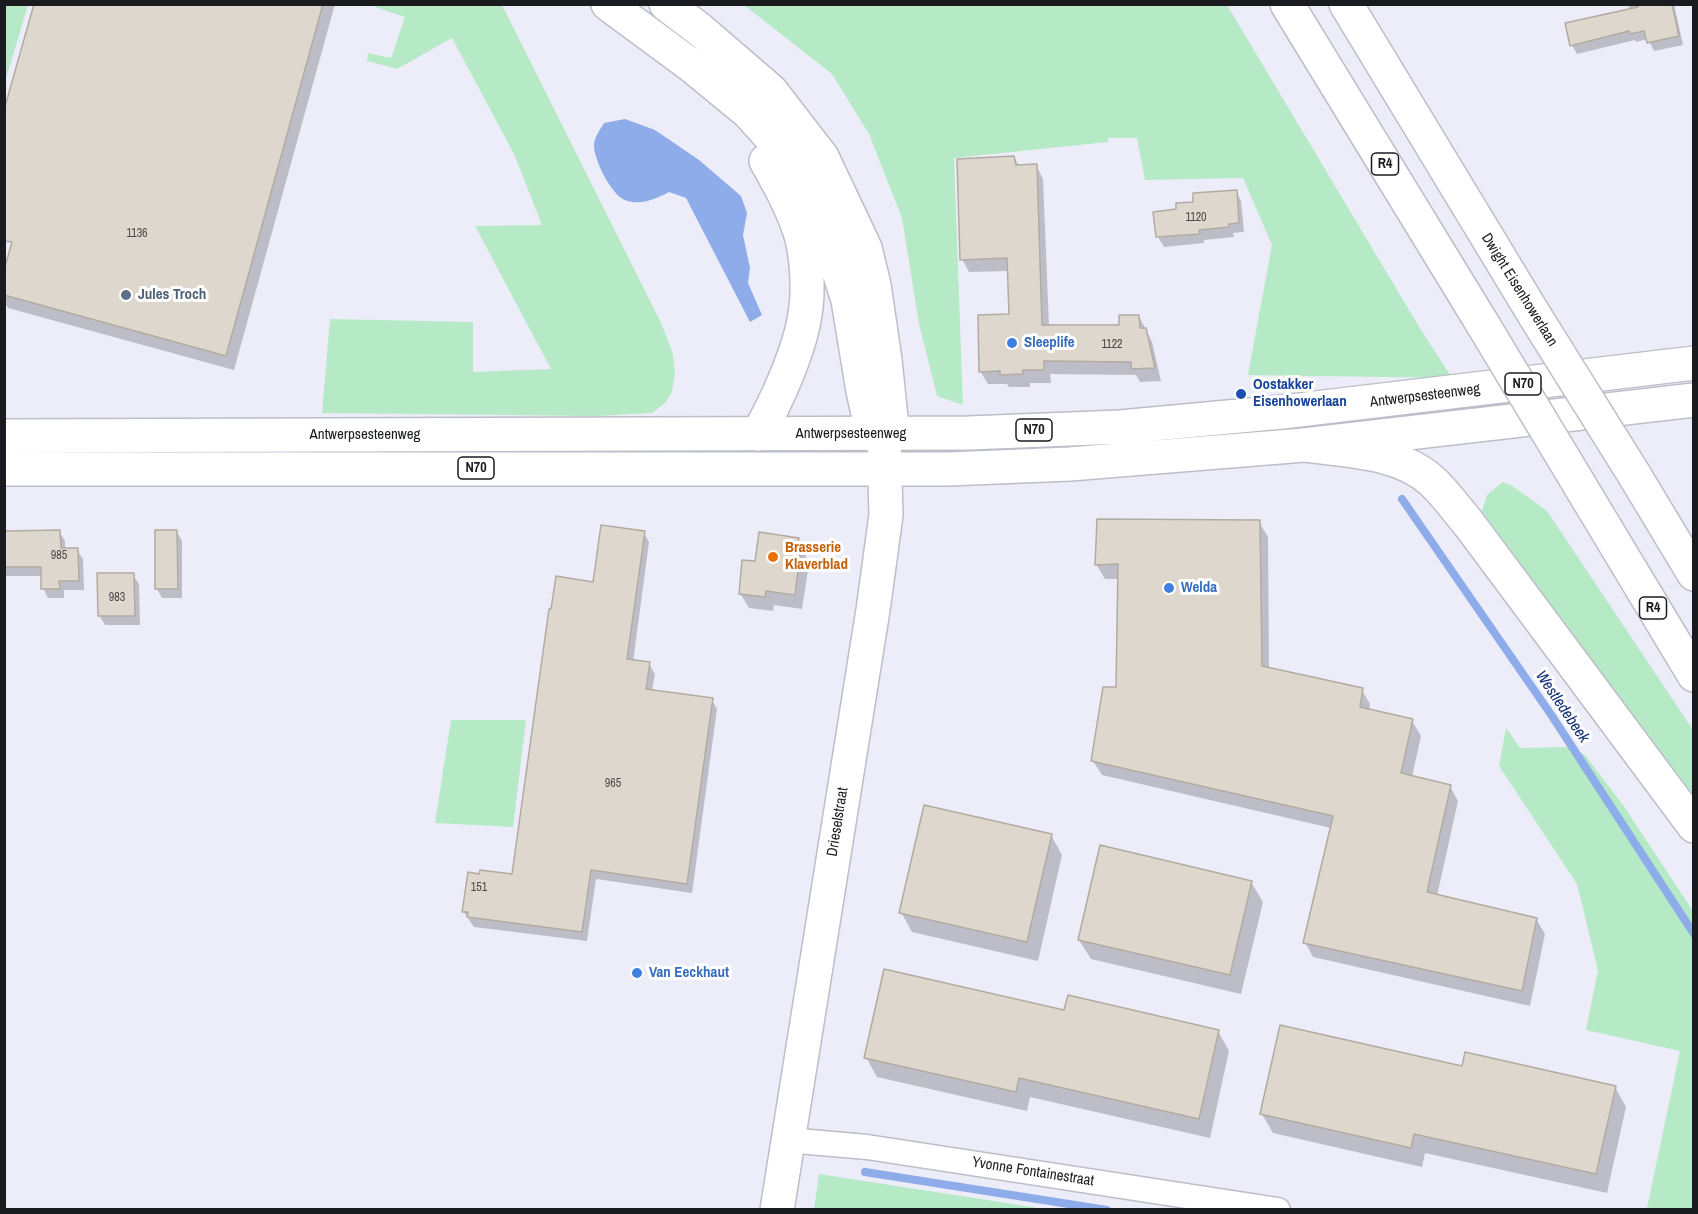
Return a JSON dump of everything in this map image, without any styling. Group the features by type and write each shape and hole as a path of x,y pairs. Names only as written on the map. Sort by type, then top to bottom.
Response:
{"main road":[{"path":"608,4 692,66 748,112 786,154 818,207 848,300 862,391 869,417 884,434"},
{"name":"Drieselstraat","path":"666,4 699,28 771,91 822,157 865,248 874,285 891,418 884,434 885,515 873,610 777,1209"},
{"name":"R4","path":"1287,4 1694,675"},
{"name":"Dwight Eisenhowerlaan","path":"1346,4 1694,574"},
{"path":"1365,4 1387,74"},
{"path":"748,112 763,156 785,195 801,234 806,274 806,314 800,335 768,418 758,434"},
{"name":"Antwerpsesteenweg","path":"4,436 947,434 1131,426 1282,412 1694,363"},
{"name":"N70","path":"4,469 948,469 1070,464 1304,445 1694,400"},
{"path":"309,469 310,435"},
{"path":"1304,445 1384,457 1419,471 1433,482 1469,524 1694,826"}],"street":[{"name":"Yvonne Fontainestraat","path":"787,1140 867,1147 1278,1209"}],"green space":[{"path":"4,5 28,5 5,82"},
{"path":"376,5 502,5 662,325 673,354 675,373 672,392 665,403 652,413 597,416 322,413 330,319 473,322 473,372 551,369 475,226 542,225 514,154 452,38 397,69 367,61 368,53 391,58 405,17 375,7"},
{"path":"744,5 1227,5 1452,378 1248,375 1272,245 1243,178 1145,180 1137,138 1108,138 1108,142 954,158 963,405 937,396 919,324 902,218 869,134 832,74"},
{"path":"1503,482 1514,487 1547,511 1693,730 1693,806 1482,511 1487,495"},
{"path":"451,720 526,720 513,827 435,823"},
{"path":"1506,728 1520,748 1570,747 1585,755 1623,805 1693,911 1693,1209 1647,1208 1680,1051 1586,1030 1598,970 1577,884 1499,766"},
{"path":"819,1174 1045,1209 814,1209"}],"water":[{"path":"625,119 655,130 699,160 741,196 747,213 743,235 750,268 748,283 762,315 750,322 686,198 669,192 648,201 631,202 620,197 609,184 596,158 594,144 604,123"}],"building":[{"path":"34,4 323,4 226,356 4,295 4,270 12,242 4,241 4,110"},
{"path":"1638,4 1672,4 1679,36 1647,43 1644,31 1630,34 1629,31 1570,46 1565,23 1638,7"},
{"path":"1014,156 1016,165 1037,164 1042,325 1119,325 1119,315 1139,315 1140,328 1146,328 1155,368 1131,369 1131,362 1044,361 1044,370 1023,370 1023,374 1000,375 1000,371 979,372 978,315 1009,314 1007,258 960,260 957,159"},
{"path":"1237,190 1239,223 1229,224 1229,227 1199,230 1200,234 1156,237 1153,212 1176,209 1176,203 1193,202 1193,193"},
{"path":"1097,519 1260,520 1262,666 1363,688 1360,707 1413,719 1401,773 1451,785 1427,892 1537,918 1522,991 1303,943 1333,816 1091,761 1103,687 1116,687 1118,564 1095,565"},
{"path":"601,525 645,531 627,659 650,662 646,689 713,698 687,884 591,870 582,932 467,917 468,912 462,912 468,872 479,874 480,870 512,874 549,609 551,609 556,576 593,582"},
{"path":"60,530 61,548 78,548 79,581 59,581 60,589 41,589 41,567 4,567 4,531"},
{"path":"155,530 177,530 178,589 155,589"},
{"path":"759,532 799,538 796,553 800,554 795,595 766,591 765,597 739,594 742,560 755,561"},
{"path":"97,573 134,573 135,616 98,616"},
{"path":"924,805 1052,834 1027,942 899,913"},
{"path":"1100,845 1252,881 1230,975 1078,940"},
{"path":"884,969 1064,1010 1068,995 1219,1030 1199,1119 1019,1078 1016,1092 864,1058"},
{"path":"1280,1025 1462,1066 1465,1052 1616,1086 1596,1174 1414,1134 1411,1148 1260,1114"}],"waterway":[{"name":"Westledebeek","path":"1402,499 1552,716 1694,934"},
{"path":"865,1172 1107,1210"}],"place":[{"name":"Jules Troch","path":"126,295"},
{"name":"Sleeplife","path":"1012,343"},
{"name":"Oostakker Eisenhowerlaan","path":"1241,394"},
{"name":"Brasserie Klaverblad","path":"773,557"},
{"name":"Welda","path":"1169,588"},
{"name":"Van Eeckhaut","path":"637,973"}]}
